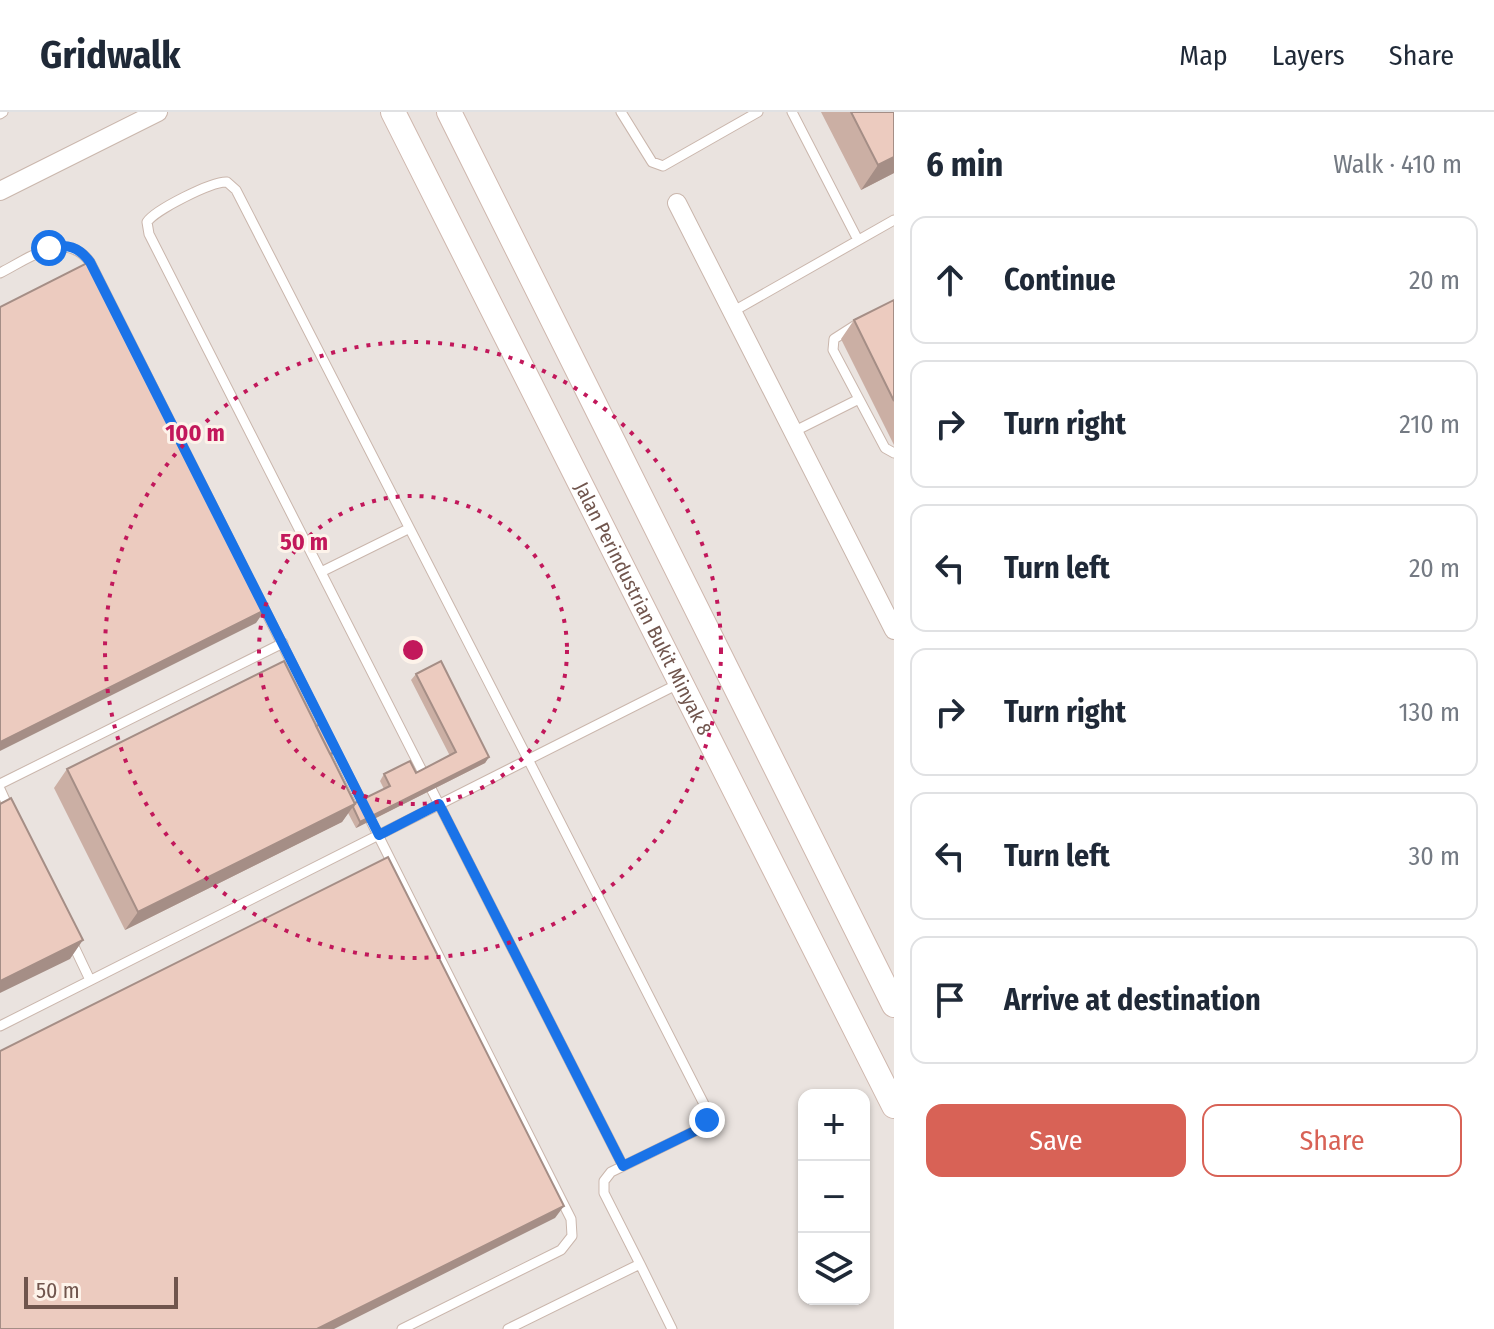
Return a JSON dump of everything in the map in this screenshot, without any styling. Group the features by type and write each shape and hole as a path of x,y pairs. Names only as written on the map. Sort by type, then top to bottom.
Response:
{"street":[{"path":"0,191 158,112"},
{"name":"Jalan Perindustrian Bukit Minyak 8","path":"393,112 894,1106"},
{"path":"449,112 894,1005"},
{"path":"677,203 894,630"}],"lane":[{"path":"621,112 652,162 663,166 758,112"},
{"path":"792,112 858,240"},
{"path":"623,1166 147,228 147,222 155,213 215,183 227,182 236,190 706,1108 704,1125 623,1166 607,1176 603,1187 672,1329"},
{"path":"732,312 894,220"},
{"path":"0,273 61,245 83,252 90,262 351,778 573,1227 572,1236 561,1250 402,1329"},
{"path":"869,318 843,331 834,339 833,350 885,448 894,453"},
{"path":"793,432 859,399"},
{"path":"321,572 408,529"},
{"path":"13,816 0,787 283,643"},
{"path":"0,1026 681,682"},
{"path":"306,719 311,699"},
{"path":"338,774 351,778"},
{"path":"64,926 90,980"},
{"path":"508,1329 640,1264"}],"shaded area":[{"path":"0,112 894,112 894,1329 0,1329"}],"building":[{"path":"851,112 894,112 894,157 878,165"},
{"path":"89,262 265,610 0,742 0,307"},
{"path":"894,300 894,401 854,320"},
{"path":"284,661 355,804 138,912 67,769"},
{"path":"441,661 489,757 360,822 353,807 355,803 390,786 384,774 410,761 416,773 456,752 416,674"},
{"path":"321,724 335,752 330,754 316,726"},
{"path":"11,798 83,940 0,981 0,804"},
{"path":"388,857 564,1206 317,1329 0,1329 0,1051"}],"route":[{"path":"49,248 61,245 73,247 83,252 90,262 379,835 439,804 623,1166 699,1129 707,1120"}]}
